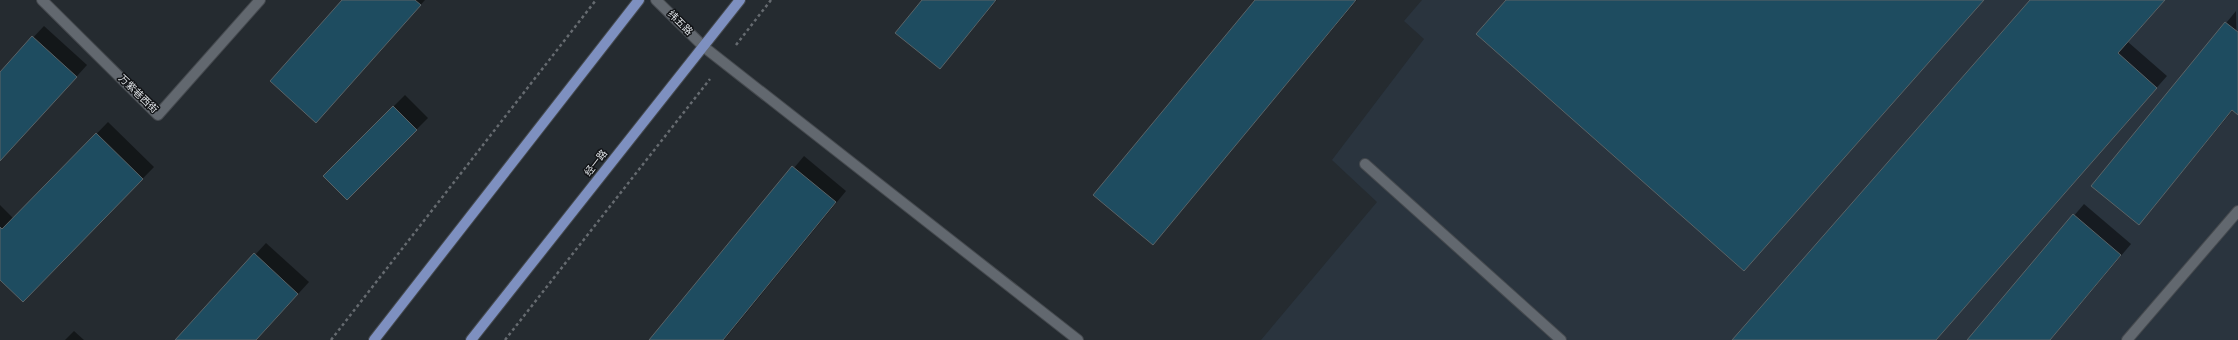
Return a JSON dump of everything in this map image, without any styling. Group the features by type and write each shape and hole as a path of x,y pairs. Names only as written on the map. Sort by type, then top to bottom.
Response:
{"main road":[{"path":"374,340 639,0"},
{"name":"经一路","path":"471,340 740,0"}],"street":[{"name":"万紫巷西街","path":"42,0 158,115 260,0"},
{"name":"纬五路","path":"656,0 704,47 1078,340"},
{"path":"1365,164 1561,340"},
{"path":"2126,340 2238,211"}],"path":[{"path":"331,340 596,0"},
{"path":"505,340 771,0"}],"shaded area":[{"path":"1422,0 2238,0 2238,340 1261,340 1377,202 1332,160 1424,39 1404,21"}],"building":[{"path":"342,0 415,0 421,5 316,123 270,81"},
{"path":"922,0 996,0 940,69 895,33"},
{"path":"1255,0 1356,0 1153,245 1093,195"},
{"path":"1506,0 1984,0 1744,271 1476,34"},
{"path":"2030,0 2165,0 2118,53 2157,88 1936,340 1732,340"},
{"path":"2225,22 2238,32 2238,115 2232,110 2139,225 2091,186"},
{"path":"32,36 77,77 0,161 0,72"},
{"path":"393,106 417,130 347,200 323,176"},
{"path":"96,133 143,179 23,302 0,280 0,227 2,229"},
{"path":"792,166 836,202 723,340 649,340"},
{"path":"2073,214 2121,255 2050,340 1967,340"},
{"path":"254,253 298,294 256,340 175,340"}]}
